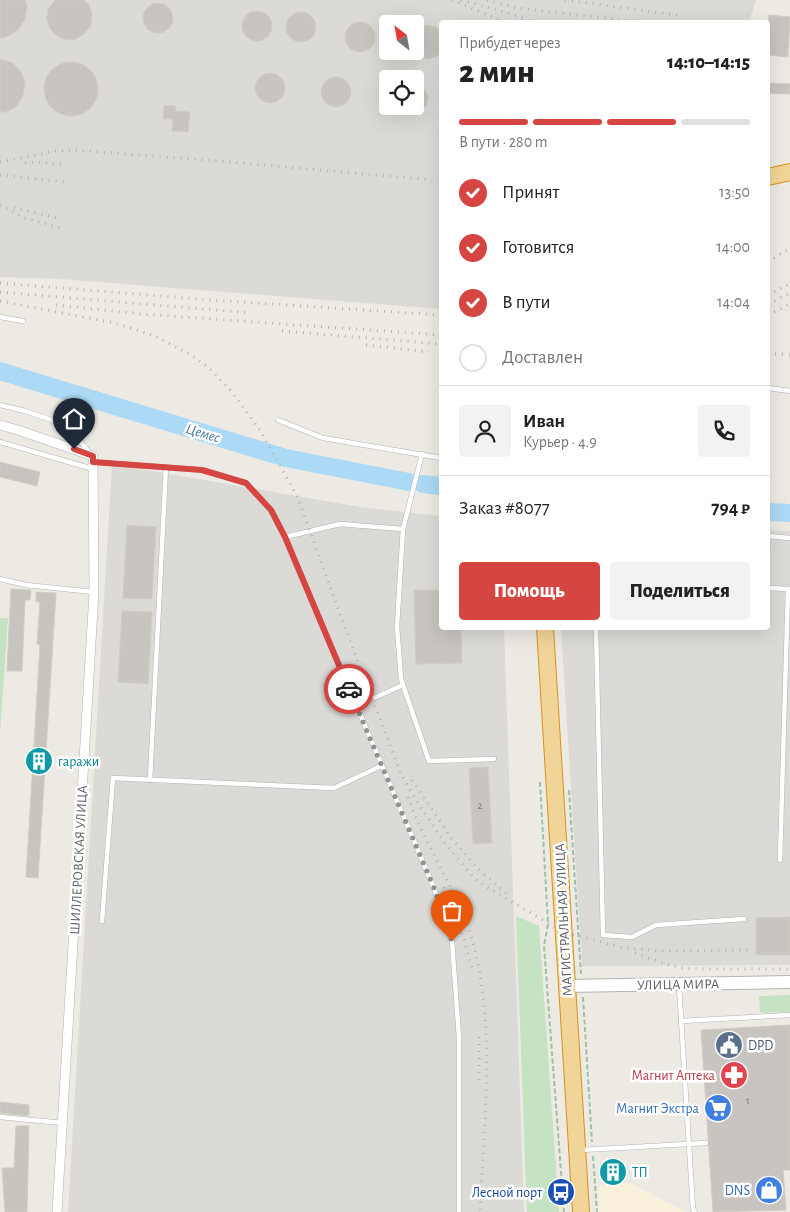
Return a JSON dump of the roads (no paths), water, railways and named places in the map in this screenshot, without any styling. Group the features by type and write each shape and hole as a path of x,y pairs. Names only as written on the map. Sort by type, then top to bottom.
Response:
{"highway":[{"path":"770,177 790,172"},
{"name":"МАГИСТРАЛЬНАЯ УЛИЦА","path":"546,630 564,941 574,986 585,1150 581,1212"}],"street":[{"path":"0,425 18,430 93,462"},
{"name":"ШИЛЛЕРОВСКАЯ УЛИЦА","path":"58,1212 94,592 93,462"},
{"name":"УЛИЦА МИРА","path":"574,986 790,982"}],"lane":[{"path":"0,317 23,321"},
{"path":"770,388 790,391"},
{"path":"0,405 26,411 66,425 93,462"},
{"path":"278,420 324,438 439,458"},
{"path":"0,442 93,462 202,470 246,483 271,510 285,537 434,888 452,941 459,1038 459,1212"},
{"path":"422,454 403,529 397,626 401,679 429,761 494,759"},
{"path":"150,780 166,467"},
{"path":"285,537 340,524 403,529"},
{"path":"770,536 790,538"},
{"path":"0,579 26,585 94,592"},
{"path":"770,588 788,589 780,860"},
{"path":"596,630 603,935 632,937 656,925 744,920"},
{"path":"356,706 403,685"},
{"path":"102,920 113,778 334,788 381,766"},
{"path":"679,984 688,1144 693,1209 695,1212"},
{"path":"681,1021 790,1015"},
{"path":"0,1116 62,1122"},
{"path":"585,1150 706,1143"}],"waterway":[{"name":"Цемес","path":"0,371 286,458 409,482"},
{"name":"Цемес","path":"423,484 439,486"},
{"name":"Цемес","path":"770,512 790,513"}],"railway":[{"path":"452,0 500,20"},
{"path":"461,0 527,20"},
{"path":"487,0 517,8 624,20"},
{"path":"565,0 677,15"},
{"path":"0,162 56,151 73,150 432,180"},
{"path":"25,163 37,162 67,165"},
{"path":"0,175 65,182"},
{"path":"0,205 24,218 61,228"},
{"path":"14,208 62,219"},
{"path":"770,261 790,248"},
{"path":"0,283 210,300 439,315"},
{"path":"770,294 790,284"},
{"path":"0,292 251,313"},
{"path":"770,303 790,293"},
{"path":"0,301 115,323 155,336 191,355 209,368 231,391 260,430 298,498 401,774 446,845 477,881 563,932 624,948 660,951 749,950"},
{"path":"770,314 790,304"},
{"path":"56,305 141,314 439,335"},
{"path":"282,331 439,344"},
{"path":"366,345 429,352"},
{"path":"770,353 790,355"},
{"path":"412,780 453,840 478,869 506,893"},
{"path":"408,797 423,834 451,887 467,924 480,975 484,1008 487,1077 480,1212"},
{"path":"444,887 464,940 472,968"},
{"path":"635,953 681,968 790,969"},
{"path":"479,1035 479,1080"}],"place":[{"name":"гаражи","path":"39,761"},
{"name":"DPD","path":"729,1045"},
{"name":"Магнит Аптека","path":"734,1075"},
{"name":"Магнит Экстра","path":"718,1108"},
{"name":"ТП","path":"613,1172"},
{"name":"DNS","path":"769,1190"},
{"name":"Лесной порт","path":"561,1192"}]}
